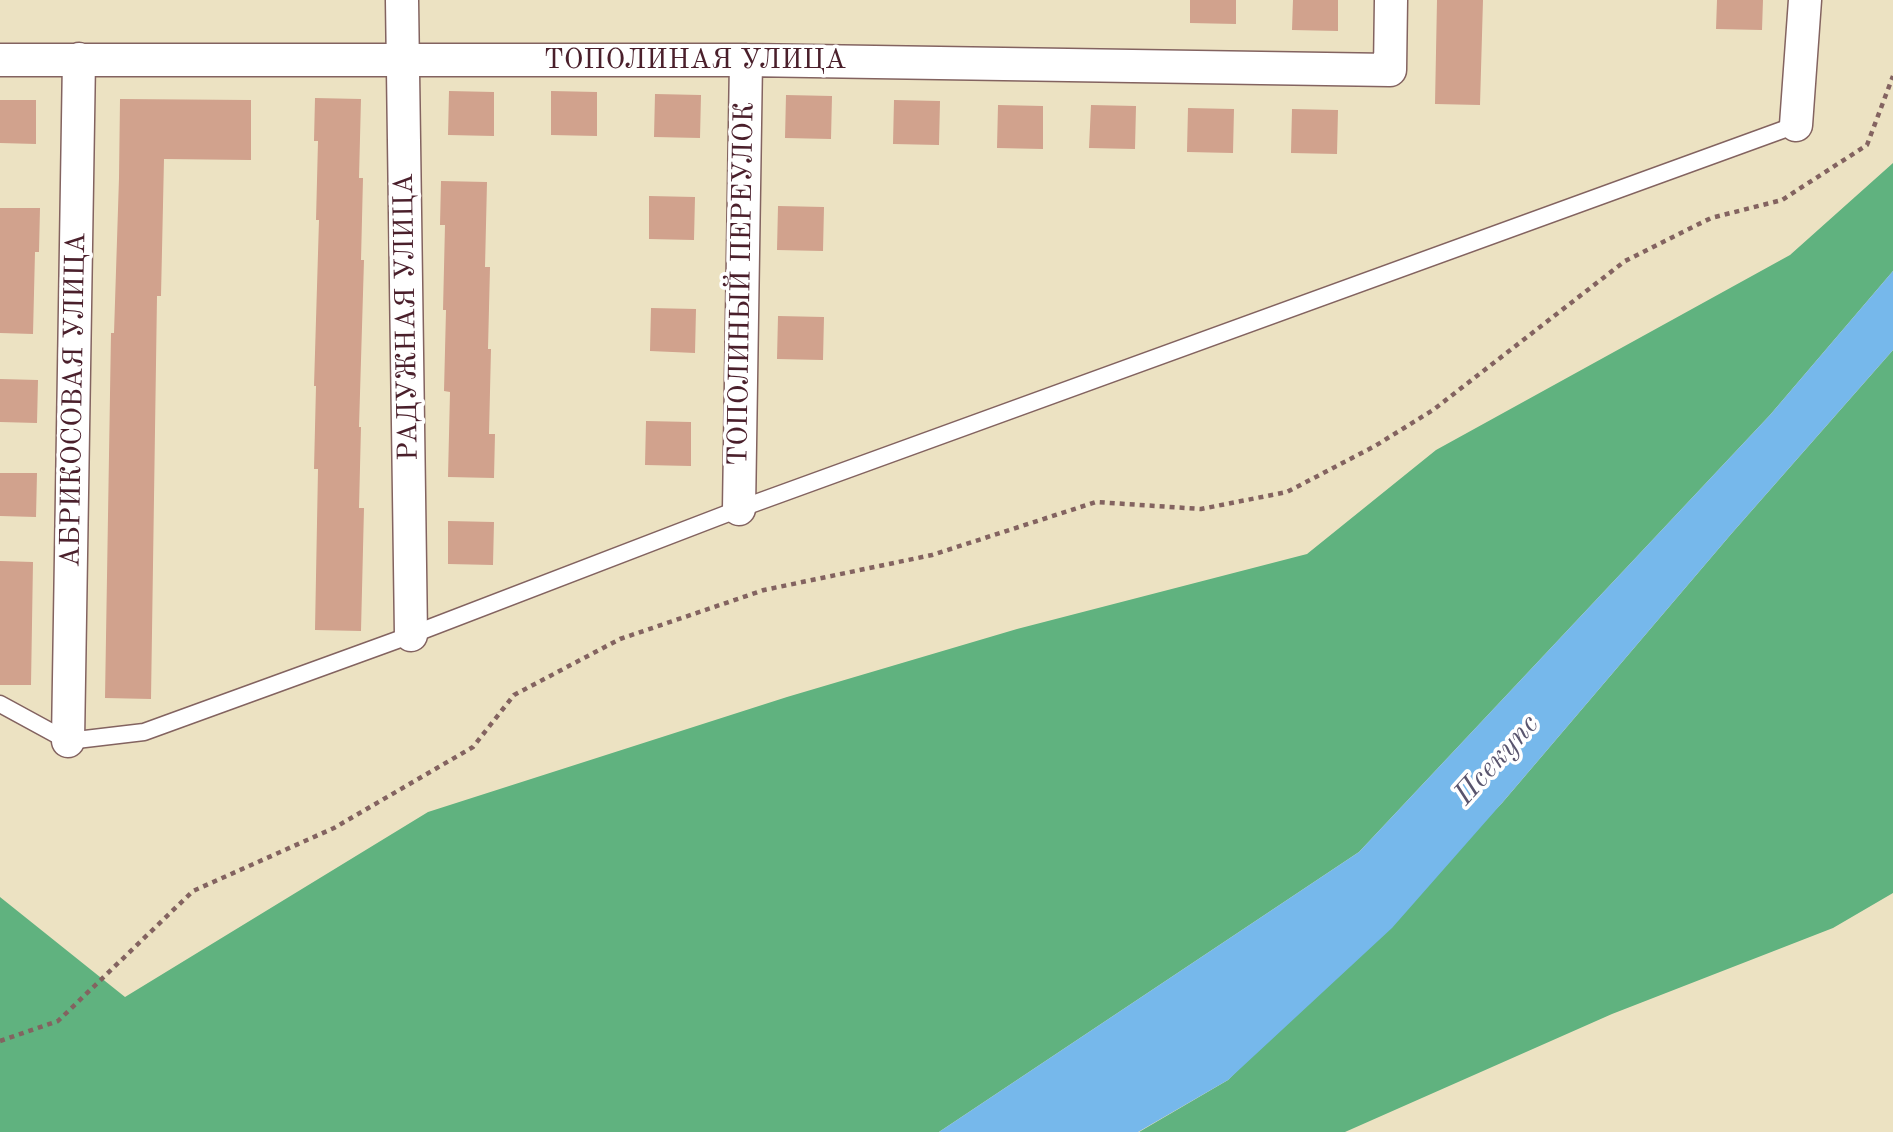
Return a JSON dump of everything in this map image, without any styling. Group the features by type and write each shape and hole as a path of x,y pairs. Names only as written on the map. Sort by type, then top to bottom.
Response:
{"street":[{"name":"РАДУЖНАЯ УЛИЦА","path":"402,0 411,635"},
{"name":"ТОПОЛИНАЯ УЛИЦА","path":"0,60 746,60 1390,70 1391,0"},
{"path":"1796,125 1805,0"},
{"name":"АБРИКОСОВАЯ УЛИЦА","path":"68,741 79,59"},
{"name":"ТОПОЛИНЫЙ ПЕРЕУЛОК","path":"739,509 746,60"}],"lane":[{"path":"0,704 68,741 144,732 411,635 739,509 1796,125"}],"path":[{"path":"0,1041 58,1021 193,891 334,828 472,747 514,695 620,639 764,590 932,555 1096,502 1201,509 1287,492 1375,446 1433,410 1625,261 1711,218 1782,200 1867,145 1893,76"}],"green space":[{"path":"1893,163 1893,271 1770,415 1359,852 939,1132 0,1132 0,897 125,997 428,812 787,697 1017,629 1307,554 1436,450 1790,255"},
{"path":"1893,350 1893,893 1833,928 1612,1014 1345,1132 1139,1132 1228,1080 1502,803 1732,533"}],"water":[{"name":"Псекупс","path":"1893,271 1893,350 1392,928 1228,1080 1138,1132 939,1132 1359,852 1770,415"}],"building":[{"path":"1190,0 1236,0 1236,24 1190,23"},
{"path":"1293,0 1338,0 1338,31 1292,30"},
{"path":"1437,0 1483,0 1480,105 1435,104"},
{"path":"1717,0 1763,0 1762,30 1716,29"},
{"path":"449,91 494,92 494,136 448,135"},
{"path":"551,91 597,92 597,136 551,135"},
{"path":"655,94 701,95 700,138 654,137"},
{"path":"786,95 832,96 831,139 785,138"},
{"path":"315,98 361,99 359,178 363,178 361,260 364,260 359,508 364,508 361,631 315,630 318,469 314,469 314,386 319,220 316,220 318,141 314,141"},
{"path":"120,99 251,100 251,160 164,159 161,296 157,296 151,699 105,698 111,333 114,333"},
{"path":"0,100 36,100 36,144 0,143"},
{"path":"894,100 940,101 939,145 893,144"},
{"path":"998,105 1043,106 1043,149 997,148"},
{"path":"1091,105 1136,106 1135,149 1089,148"},
{"path":"1188,108 1234,109 1233,153 1187,152"},
{"path":"1292,109 1338,110 1337,154 1291,153"},
{"path":"441,181 487,182 485,267 490,267 489,434 495,434 494,478 448,477 450,392 444,391 445,225 440,225"},
{"path":"649,196 695,197 694,240 649,239"},
{"path":"778,206 824,207 823,251 777,250"},
{"path":"0,208 40,208 39,252 35,252 33,334 0,333"},
{"path":"651,308 696,309 695,353 650,351"},
{"path":"778,316 824,317 823,360 777,359"},
{"path":"0,379 38,380 37,423 0,422"},
{"path":"646,421 691,422 691,466 645,465"},
{"path":"0,473 37,473 36,517 0,516"},
{"path":"448,521 494,522 493,565 448,564"},
{"path":"0,561 33,562 31,685 0,685"}]}
